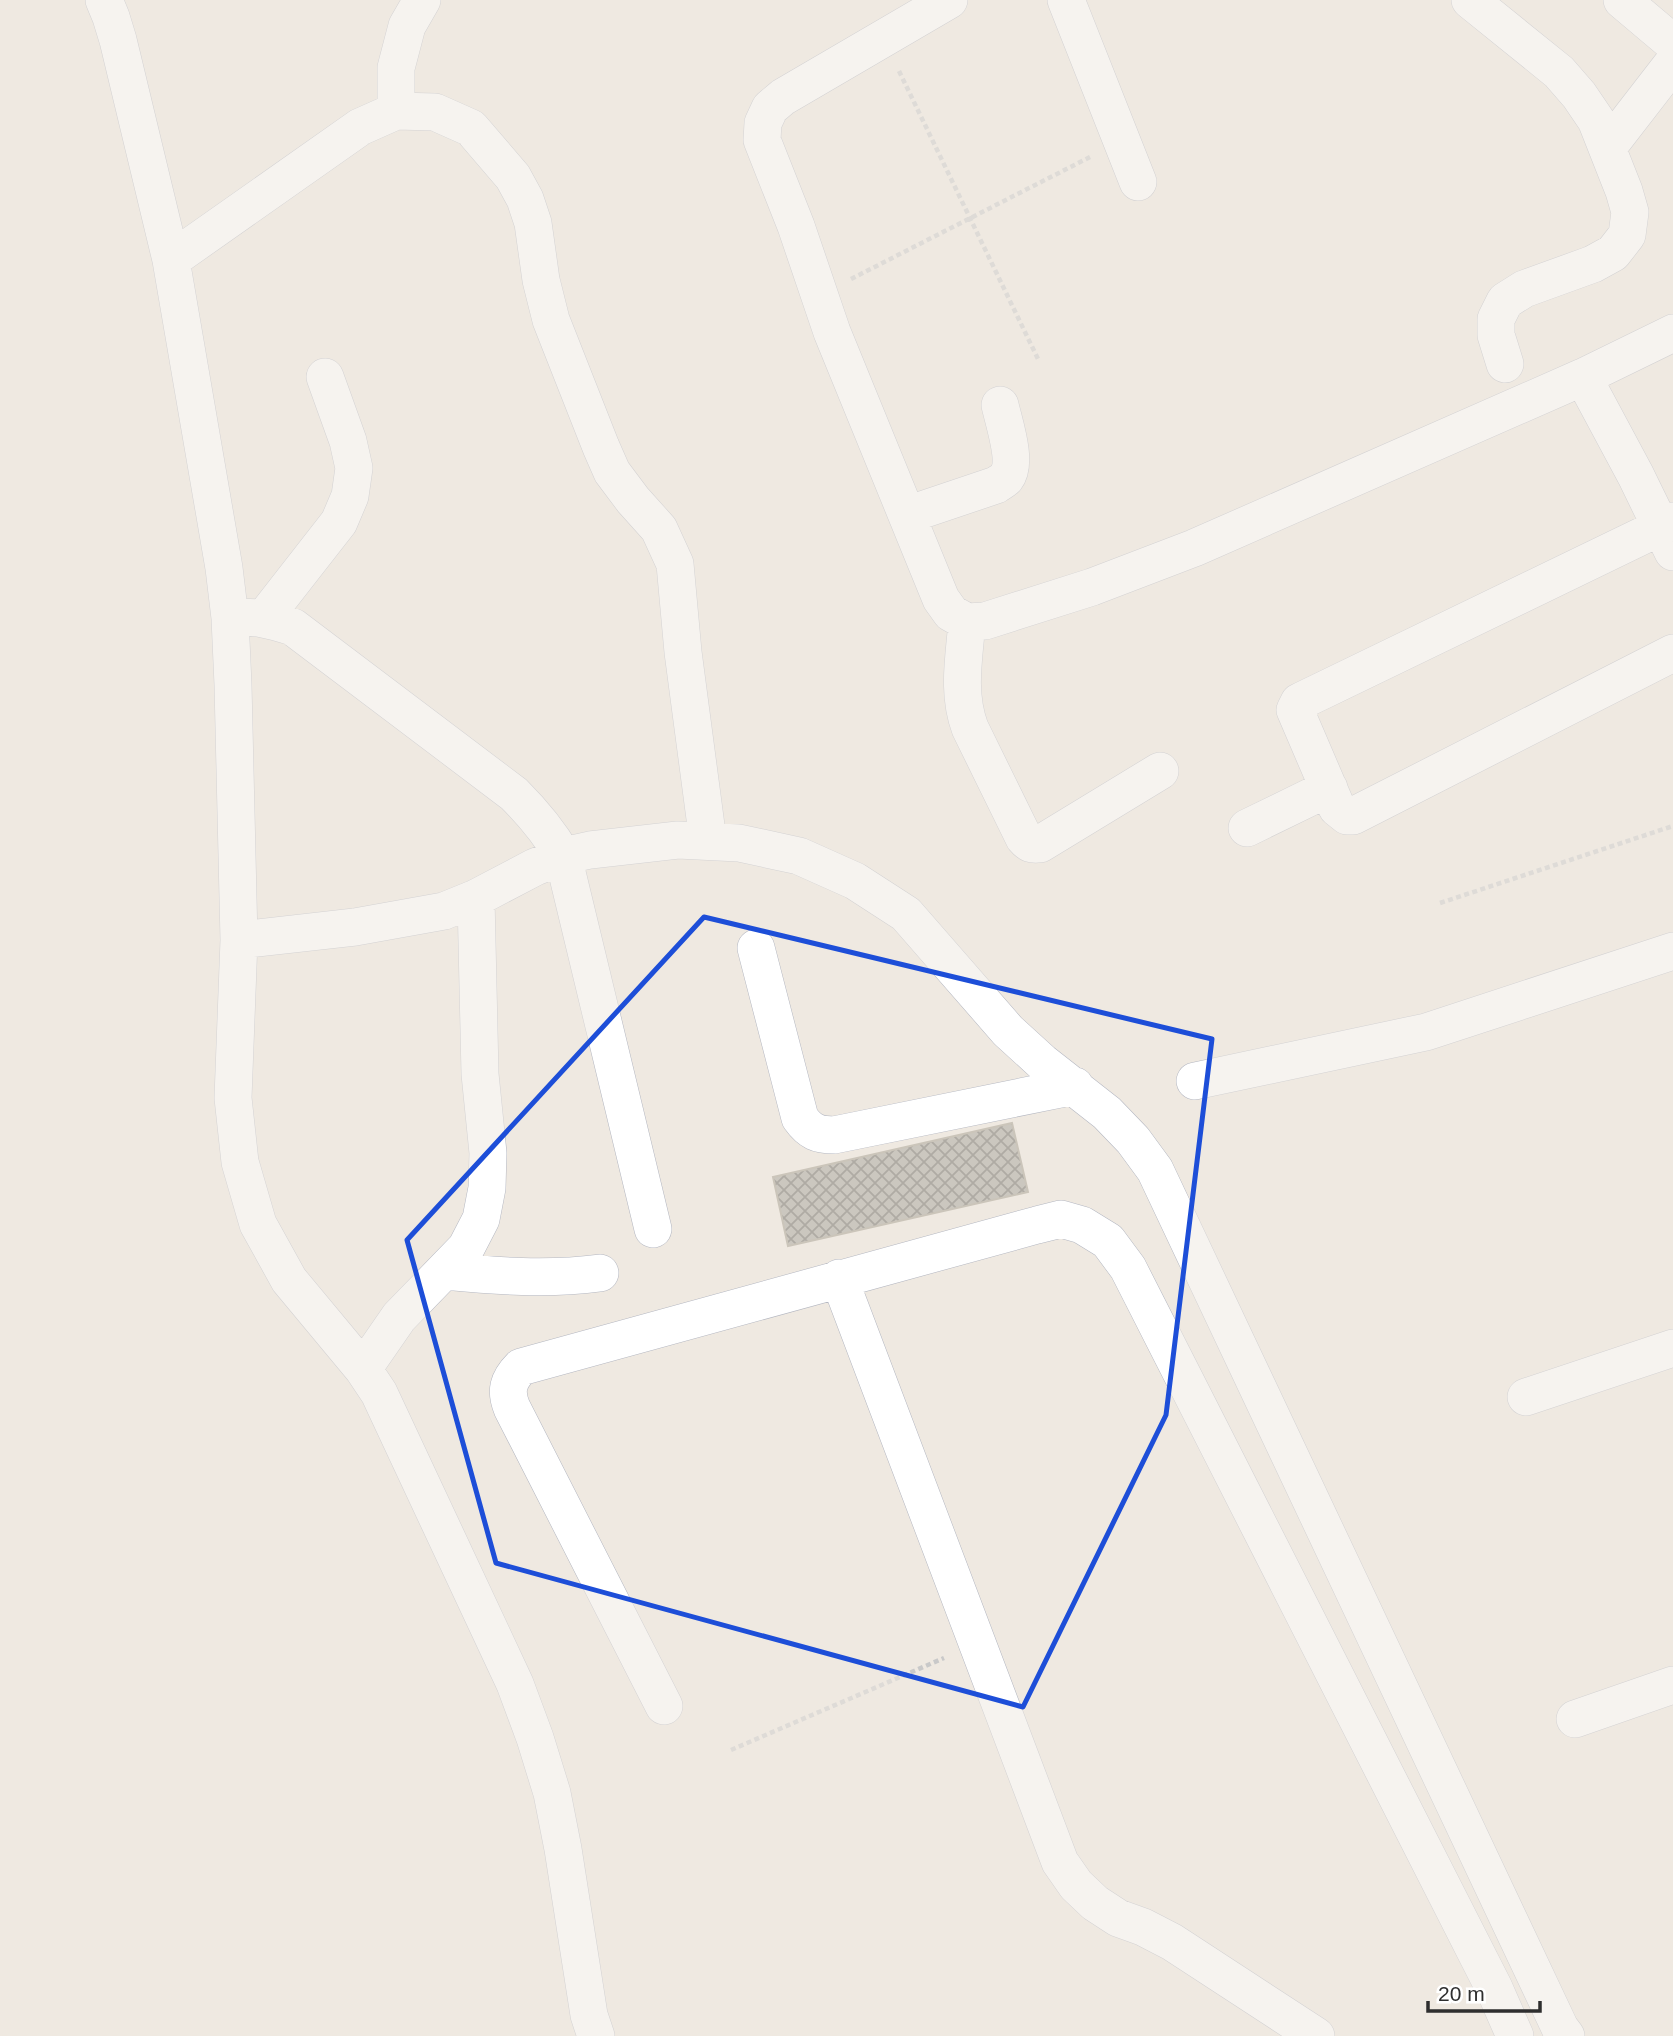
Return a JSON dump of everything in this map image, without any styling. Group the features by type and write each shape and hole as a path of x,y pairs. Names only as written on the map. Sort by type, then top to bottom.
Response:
{"street":[{"path":"104,0 118,40 171,260 219,531 247,618 233,1098 240,1162 258,1224 289,1280 363,1369 379,1393 515,1684 552,1793 589,2015 596,2036"},
{"path":"396,111 396,68 407,26 422,0"},
{"path":"949,0 783,97 770,108 763,123 762,139 858,397 941,599 951,613 967,622 1001,617 1092,587 1194,548 1583,377 1673,333"},
{"path":"1066,0 1138,182"},
{"path":"1470,0 1559,72 1579,95 1596,120 1608,147 1630,212 1627,235 1613,253 1593,264 1524,289 1505,301 1496,319 1496,335 1505,364"},
{"path":"1622,0 1673,43"},
{"path":"1608,147 1673,63"},
{"path":"171,260 360,127 396,111 435,112 471,128 513,177 525,199 533,223 541,280 551,320 601,447 612,472 632,500 659,529 675,565 684,664 708,841"},
{"path":"247,618 340,522 350,496 354,468 348,441 325,377"},
{"path":"1583,377 1669,533 1299,702 1296,715 1329,789 1342,813 1347,816 1359,814 1673,653"},
{"path":"907,515 996,485 1006,478 1011,467 1011,454 1000,405"},
{"path":"247,618 292,627 514,794 533,812 549,833 563,856 653,1228"},
{"path":"967,622 962,691 964,710 1028,843 1040,844 1160,771"},
{"path":"1247,828 1329,789"},
{"path":"239,940 297,934 444,911 563,856 590,849 666,841 739,843 799,856 855,881 906,914 1008,1031 1042,1062 1107,1113 1133,1140 1155,1170 1566,2036"},
{"path":"363,1369 399,1317 466,1248 481,1219 487,1188 488,1153 477,1016 476,898"},
{"path":"756,948 800,1118 808,1129 820,1135 834,1135 1075,1086"},
{"path":"1195,1081 1426,1032 1673,951"},
{"path":"664,1706 512,1408 508,1386 513,1375 521,1367 1061,1219 1083,1225 1108,1241 1128,1268 1494,1988 1515,2036"},
{"path":"444,1271 536,1278 568,1278 600,1273"},
{"path":"839,1278 1060,1863 1076,1885 1095,1903 1118,1918 1172,1942 1316,2036"},
{"path":"1526,1397 1673,1348"},
{"path":"1575,1719 1673,1685"}],"path":[{"path":"883,38 1038,359"},
{"path":"819,295 1121,141"},
{"path":"1440,903 1673,826"},
{"path":"731,1750 977,1644"}],"highlighted area":[{"path":"704,917 1212,1039 1166,1415 1023,1707 496,1563 407,1240"}],"building":[{"path":"1012,1123 1028,1192 788,1246 773,1177"}]}
